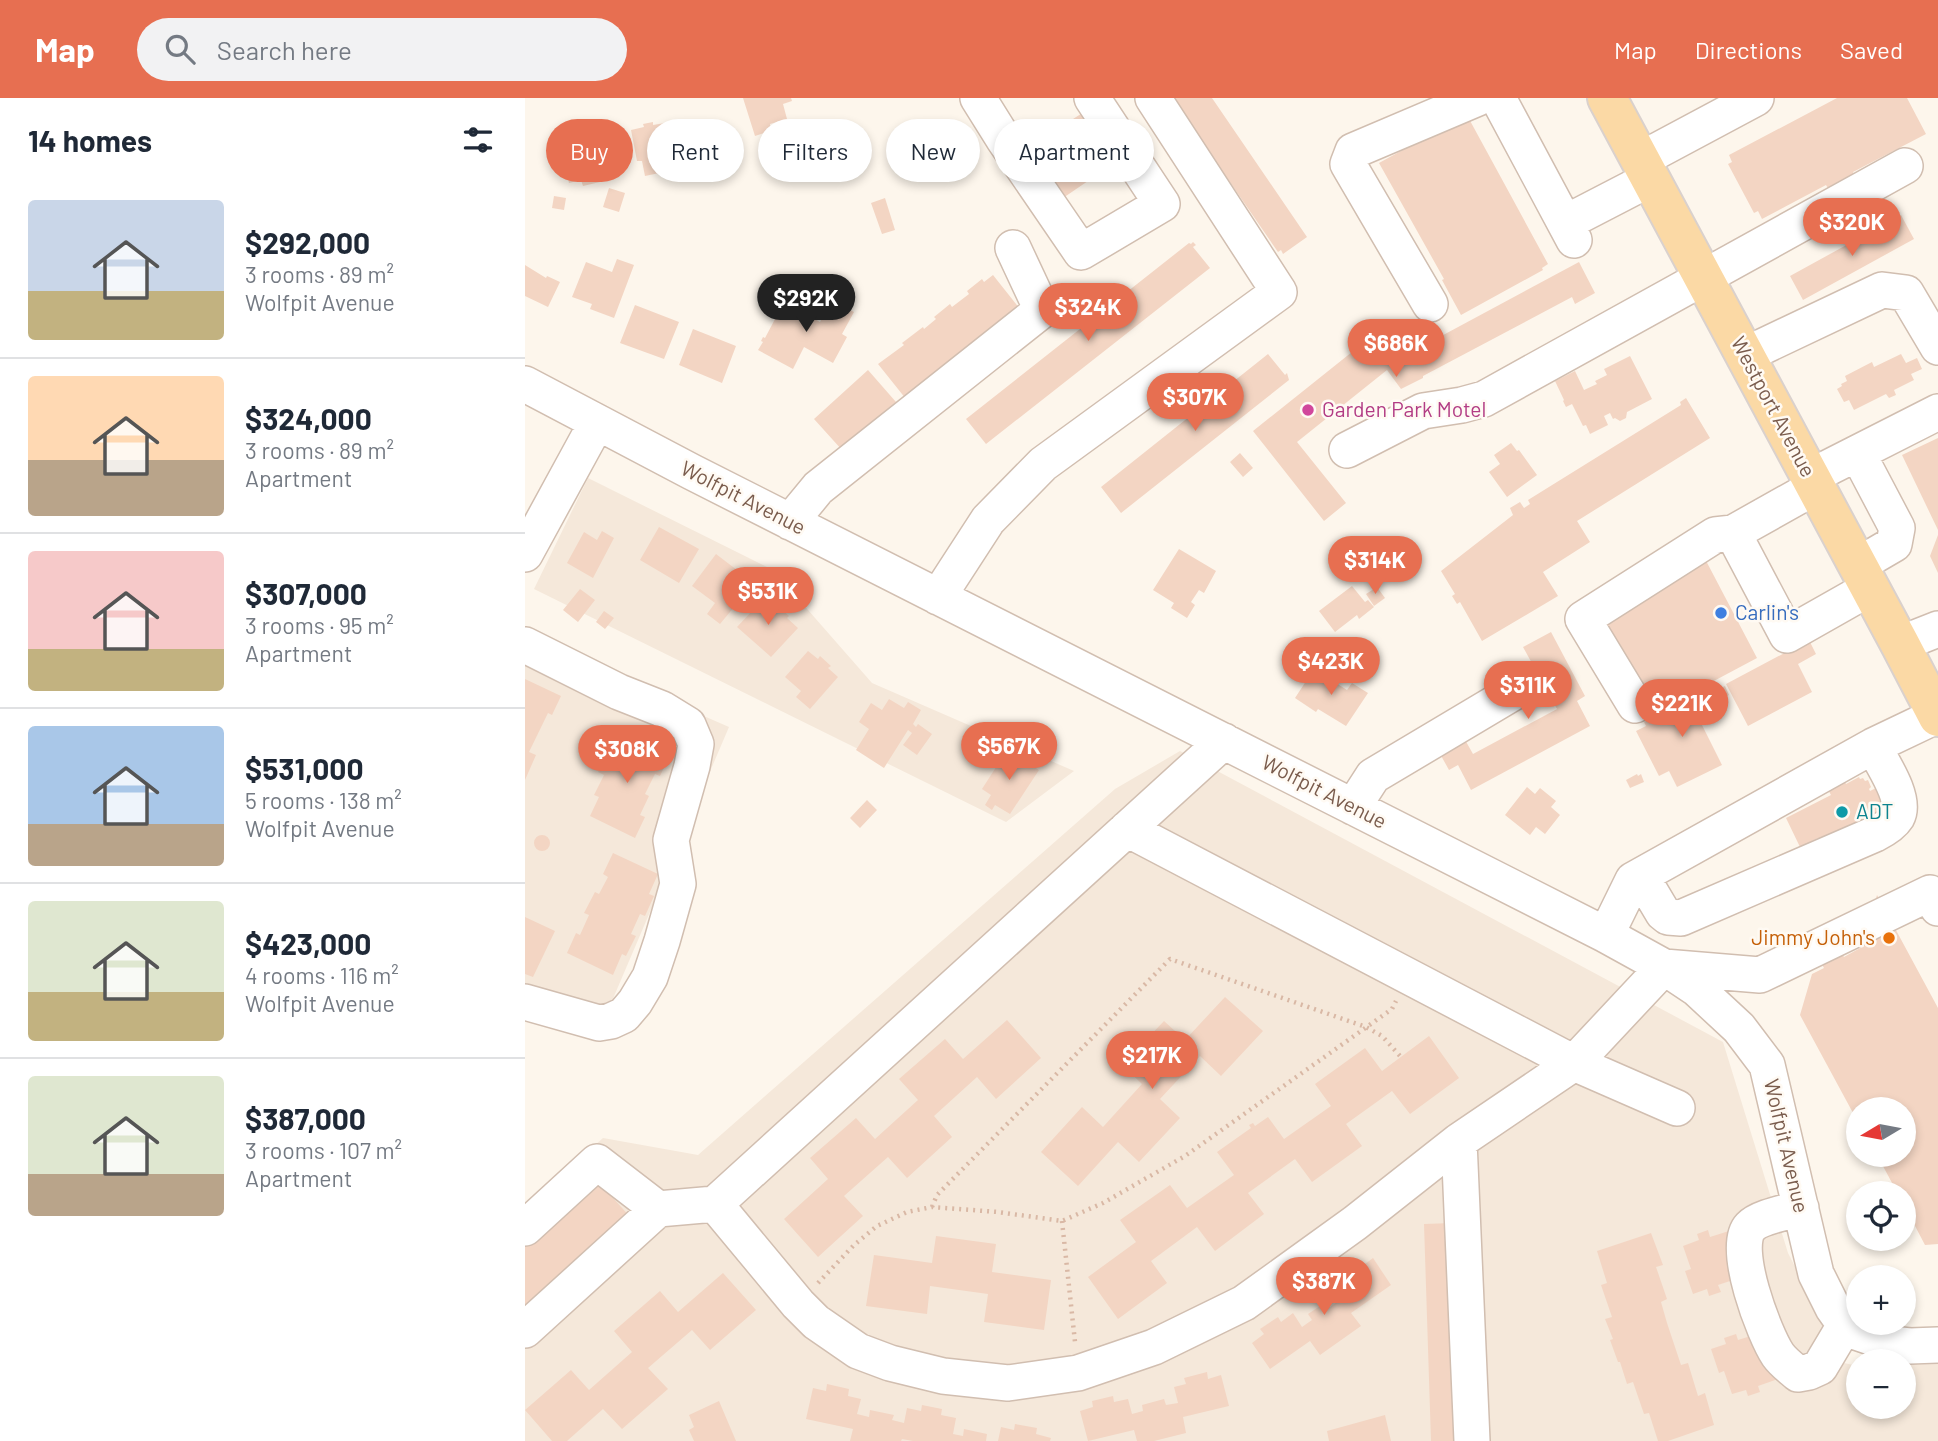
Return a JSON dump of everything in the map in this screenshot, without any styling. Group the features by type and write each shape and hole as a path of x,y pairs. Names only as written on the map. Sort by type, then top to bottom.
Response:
{"main road":[{"name":"Westport Avenue","path":"1607,98 1938,716"}],"street":[{"path":"978,98 1081,252 1162,204 1092,98"},
{"path":"938,597 988,520 1043,464 1279,292 1153,98"},
{"path":"1430,304 1348,164 1353,150 1478,98"},
{"path":"1499,98 1570,232 1645,170 1756,98"},
{"path":"1347,450 1423,411 1484,399 1905,166"},
{"path":"790,522 818,488 1042,310 1013,248"},
{"path":"1745,355 1882,290 1906,293 1938,347"},
{"name":"Wolfpit Avenue","path":"525,384 790,522 1606,935 1697,989 1739,1028 1767,1065 1816,1274 1845,1325"},
{"path":"1635,705 1583,620 1715,535 1733,533 1858,454 1938,412"},
{"path":"525,554 597,422"},
{"path":"1733,533 1787,635 1864,576 1894,544 1898,528 1858,454"},
{"path":"1900,644 1938,629"},
{"path":"525,645 619,692 662,709 688,725 696,744 671,840 678,884 650,977 635,1002 624,1014 611,1021 599,1023 525,1002"},
{"path":"1353,807 1373,776 1518,689"},
{"path":"1606,935 1633,880 1873,746 1938,716"},
{"path":"525,1330 658,1209 715,1204 1224,741"},
{"path":"1641,876 1663,913 1668,917 1681,918 1875,834 1892,823 1898,815 1899,806 1895,789 1873,746"},
{"path":"1127,829 1574,1063 1677,1108"},
{"path":"715,1204 798,1304 816,1322 858,1351 890,1363 943,1376 1008,1383 1078,1373 1154,1347 1244,1303 1355,1223 1459,1141 1574,1063 1664,967 1760,975 1930,893 1938,908"},
{"path":"1459,1141 1472,1441"},
{"path":"525,1228 597,1162 658,1209"},
{"path":"1801,1208 1761,1220 1752,1224 1746,1232 1744,1262 1754,1301 1770,1342 1780,1358 1798,1374 1820,1367 1845,1325 1856,1332 1891,1344 1938,1345"}],"path":[{"path":"932,1207 937,1195 1170,959 1366,1027 1382,1035 1401,1057"},
{"path":"798,1304 854,1245 877,1226 907,1212 932,1207 1062,1221 1103,1203 1185,1156 1392,1009 1408,977"},
{"path":"1062,1221 1078,1373"}],"shaded area":[{"path":"588,478 773,570 872,683 1074,771 1006,822 534,589"},
{"path":"525,638 729,727 603,1022 525,988"},
{"path":"1180,751 1723,1042 1788,1253 1846,1363 1846,1419 1916,1419 1916,1365 1938,1364 1938,1441 525,1441 525,1208 603,1138 698,1155 1115,789"}],"building":[{"path":"743,98 791,98 792,101 783,104 787,119 758,119 758,135 755,136"},
{"path":"1172,98 1212,98 1307,237 1283,254 1281,250 1278,252"},
{"path":"1837,98 1907,98 1926,134 1853,172 1855,176 1829,190 1826,185 1762,219 1758,211 1754,213 1728,164 1732,162 1729,155"},
{"path":"1084,112 1089,119 1073,119"},
{"path":"1468,117 1548,264 1543,270 1461,315 1442,280 1444,279 1379,163 1461,118"},
{"path":"647,123 645,176 642,161 637,161 633,140 633,130 644,127 643,124"},
{"path":"582,182 600,182 583,186"},
{"path":"1052,182 1087,182 1063,198"},
{"path":"609,188 625,193 619,212 603,207"},
{"path":"554,196 566,198 564,210 552,208"},
{"path":"885,198 895,230 882,234 871,203"},
{"path":"1901,215 1914,239 1803,300 1790,276"},
{"path":"1193,242 1196,245 1193,247 1210,268 986,444 966,419"},
{"path":"617,259 634,265 614,318 590,309 592,304 572,297 586,262 612,272"},
{"name":"Garden Park Motel","path":"1579,262 1595,293 1575,304 1572,297 1401,389 1387,370 1297,442 1346,503 1324,521 1253,431 1372,336 1393,362"},
{"path":"525,265 546,278 547,276 560,282 548,307 525,296"},
{"path":"993,275 1020,309 906,399 878,364 936,319 934,317 950,304 952,307 969,294 967,291 982,279 984,282"},
{"path":"832,301 854,312 842,334 847,337 833,363 804,347 793,369 758,350 784,302 820,322"},
{"path":"635,305 679,322 664,359 620,343"},
{"path":"693,329 736,346 722,383 679,365"},
{"path":"1268,354 1285,375 1287,373 1289,380 1121,513 1101,487"},
{"path":"1901,354 1906,363 1917,358 1922,369 1911,374 1914,380 1894,390 1896,395 1889,398 1886,394 1854,410 1849,400 1844,402 1837,389 1847,381 1845,376 1872,362 1874,367"},
{"path":"1630,356 1652,399 1627,412 1626,418 1620,421 1613,419 1610,413 1604,416 1608,425 1590,434 1572,404 1566,407 1555,381 1575,371 1584,390 1607,375 1604,369"},
{"path":"868,370 896,402 890,407 892,410 842,450 814,419"},
{"path":"1686,398 1710,438 1577,521 1590,542 1543,572 1558,596 1482,641 1460,602 1457,604 1452,596 1455,594 1441,571 1513,515 1510,508 1520,502 1524,508 1530,504 1528,500 1681,405 1680,402"},
{"path":"1938,438 1938,530 1902,455"},
{"path":"1511,443 1537,475 1507,497 1489,472 1500,464 1494,455"},
{"path":"1240,453 1253,468 1243,477 1230,462"},
{"path":"659,527 699,549 679,583 640,560"},
{"path":"602,531 614,538 593,578 567,563 584,532 597,540"},
{"path":"1938,535 1938,573 1930,556"},
{"path":"1179,549 1216,571 1204,593 1199,590 1191,602 1195,605 1187,618 1171,608 1174,603 1153,590"},
{"path":"716,554 754,583 720,624 707,614 715,603 692,586"},
{"path":"1703,555 1757,658 1650,715 1600,619"},
{"path":"1352,586 1365,602 1368,600 1374,607 1359,619 1357,615 1335,632 1319,611"},
{"path":"1377,587 1385,598 1374,606 1366,594"},
{"path":"580,589 595,600 578,622 563,610"},
{"path":"766,596 789,616 787,618 798,628 771,657 737,627"},
{"path":"604,611 614,618 605,629 596,622"},
{"path":"1551,632 1585,696 1577,701 1590,726 1471,790 1458,765 1449,770 1439,752 1464,738 1473,754 1557,709 1523,647"},
{"path":"1809,640 1816,654 1798,664 1812,692 1748,726 1726,684"},
{"path":"808,651 818,659 820,656 838,677 810,709 796,697 801,691 785,677"},
{"path":"1314,669 1347,690 1352,683 1368,693 1346,726 1318,709 1316,712 1295,698"},
{"path":"525,679 561,696 552,715 548,713 529,752 536,755 525,780"},
{"path":"1716,686 1718,689 1725,686 1729,695 1696,713 1722,765 1677,787 1669,771 1659,776 1636,731 1646,726 1644,722"},
{"path":"889,699 904,708 908,702 921,710 913,724 916,727 918,724 932,734 917,755 903,745 912,733 908,730 884,768 856,750 869,729 859,722 871,703 882,710"},
{"path":"623,735 669,757 660,776 655,774 645,794 649,796 640,815 645,817 635,838 590,816 599,797 594,795 604,775 598,772 608,752 614,754"},
{"path":"1007,750 1039,770 1010,814 995,805 992,810 985,805 991,795 982,789"},
{"path":"1641,774 1644,782 1630,788 1626,780"},
{"name":"ADT","path":"1859,777 1868,780 1870,791 1878,787 1885,801 1877,805 1882,807 1885,814 1824,849 1818,838 1800,847 1786,818 1831,795 1827,788 1844,779 1846,784"},
{"path":"1527,787 1535,794 1540,788 1556,801 1551,807 1560,815 1545,834 1536,827 1530,835 1505,815"},
{"path":"867,800 877,810 860,828 850,818"},
{"path":"542,835 550,843 542,851 534,843"},
{"path":"613,853 658,874 649,894 654,896 645,916 640,914 631,934 636,936 626,956 622,954 613,975 567,953 576,933 580,935 589,915 584,913 595,892 599,894 608,877 603,874"},
{"path":"1877,895 1938,1008 1938,1244 1925,1245 1916,1228 1916,1181 1891,1181 1883,1167 1916,1167 1916,1097 1846,1097 1846,1100 1800,1015 1812,974 1824,968 1809,940 1829,929 1844,957 1862,947"},
{"path":"525,917 555,931 533,977 525,974"},
{"path":"1225,997 1263,1031 1221,1076 1200,1056 1160,1099 1180,1118 1139,1162 1118,1142 1078,1186 1041,1152 1082,1107 1103,1127 1142,1084 1122,1065 1164,1021 1185,1040"},
{"path":"1007,1020 1041,1058 996,1099 977,1077 934,1116 952,1137 907,1178 888,1157 844,1196 863,1216 818,1257 784,1219 828,1179 810,1158 856,1118 875,1139 918,1100 899,1079 945,1039 963,1059"},
{"path":"1429,1036 1459,1078 1410,1114 1392,1091 1346,1124 1362,1146 1312,1182 1295,1159 1248,1193 1264,1214 1215,1251 1197,1227 1151,1261 1167,1283 1118,1319 1088,1277 1136,1242 1120,1220 1170,1185 1187,1208 1234,1175 1217,1152 1251,1128 1249,1125 1253,1123 1255,1126 1268,1117 1284,1139 1331,1106 1315,1084 1365,1048 1382,1071"},
{"path":"595,1178 632,1219 525,1314 525,1241"},
{"path":"1452,1223 1458,1441 1431,1441 1424,1224"},
{"path":"1708,1230 1710,1237 1729,1231 1737,1254 1739,1278 1718,1285 1721,1292 1709,1296 1707,1289 1693,1294 1685,1271 1691,1269 1683,1246 1699,1240 1697,1234"},
{"path":"1651,1233 1663,1265 1656,1267 1667,1299 1661,1302 1667,1323 1681,1365 1688,1363 1698,1396 1705,1393 1714,1425 1668,1441 1658,1441 1649,1413 1644,1414 1633,1382 1627,1384 1618,1362 1605,1319 1612,1317 1601,1285 1607,1283 1597,1251"},
{"path":"936,1236 996,1244 992,1272 1051,1280 1044,1330 984,1322 988,1294 930,1286 927,1314 866,1306 874,1255 932,1263"},
{"path":"1373,1258 1391,1285 1351,1313 1361,1326 1320,1355 1310,1341 1270,1369 1252,1343 1264,1334 1260,1329 1278,1317 1281,1322 1293,1313 1302,1327 1312,1320 1308,1314 1326,1302 1330,1307 1340,1300 1331,1287 1343,1279 1340,1274 1358,1262 1361,1267"},
{"path":"723,1273 756,1310 710,1350 692,1330 648,1368 668,1389 622,1429 603,1409 567,1441 552,1441 525,1410 571,1370 589,1390 632,1352 614,1331 660,1291 678,1312"},
{"path":"1736,1334 1738,1340 1757,1334 1778,1379 1758,1386 1760,1392 1748,1396 1746,1390 1732,1394 1724,1371 1719,1373 1711,1349 1726,1344 1724,1338"},
{"path":"1207,1372 1208,1379 1221,1375 1229,1406 1183,1417 1186,1433 1154,1441 1137,1441 1134,1430 1088,1441 1080,1411 1093,1407 1092,1401 1113,1396 1114,1402 1128,1399 1132,1414 1143,1411 1142,1405 1164,1399 1166,1405 1178,1403 1174,1387 1186,1384 1184,1378"},
{"path":"827,1384 849,1389 848,1396 861,1399 857,1414 869,1417 870,1410 894,1415 892,1420 904,1423 907,1408 921,1411 922,1405 942,1409 941,1415 956,1418 953,1434 963,1436 964,1429 987,1434 986,1441 850,1441 853,1429 806,1419 813,1388 826,1391"},
{"path":"719,1401 736,1441 694,1441 689,1430 694,1427 689,1415"},
{"path":"1385,1415 1391,1441 1329,1441 1327,1431"},
{"path":"1015,1424 1037,1428 1036,1434 1051,1438 1050,1441 998,1441 1001,1427 1014,1430"}],"place":[{"name":"Garden Park Motel","path":"1308,410"},
{"name":"Carlin's","path":"1721,613"},
{"name":"ADT","path":"1842,812"},
{"name":"Jimmy John's","path":"1889,938"}]}
